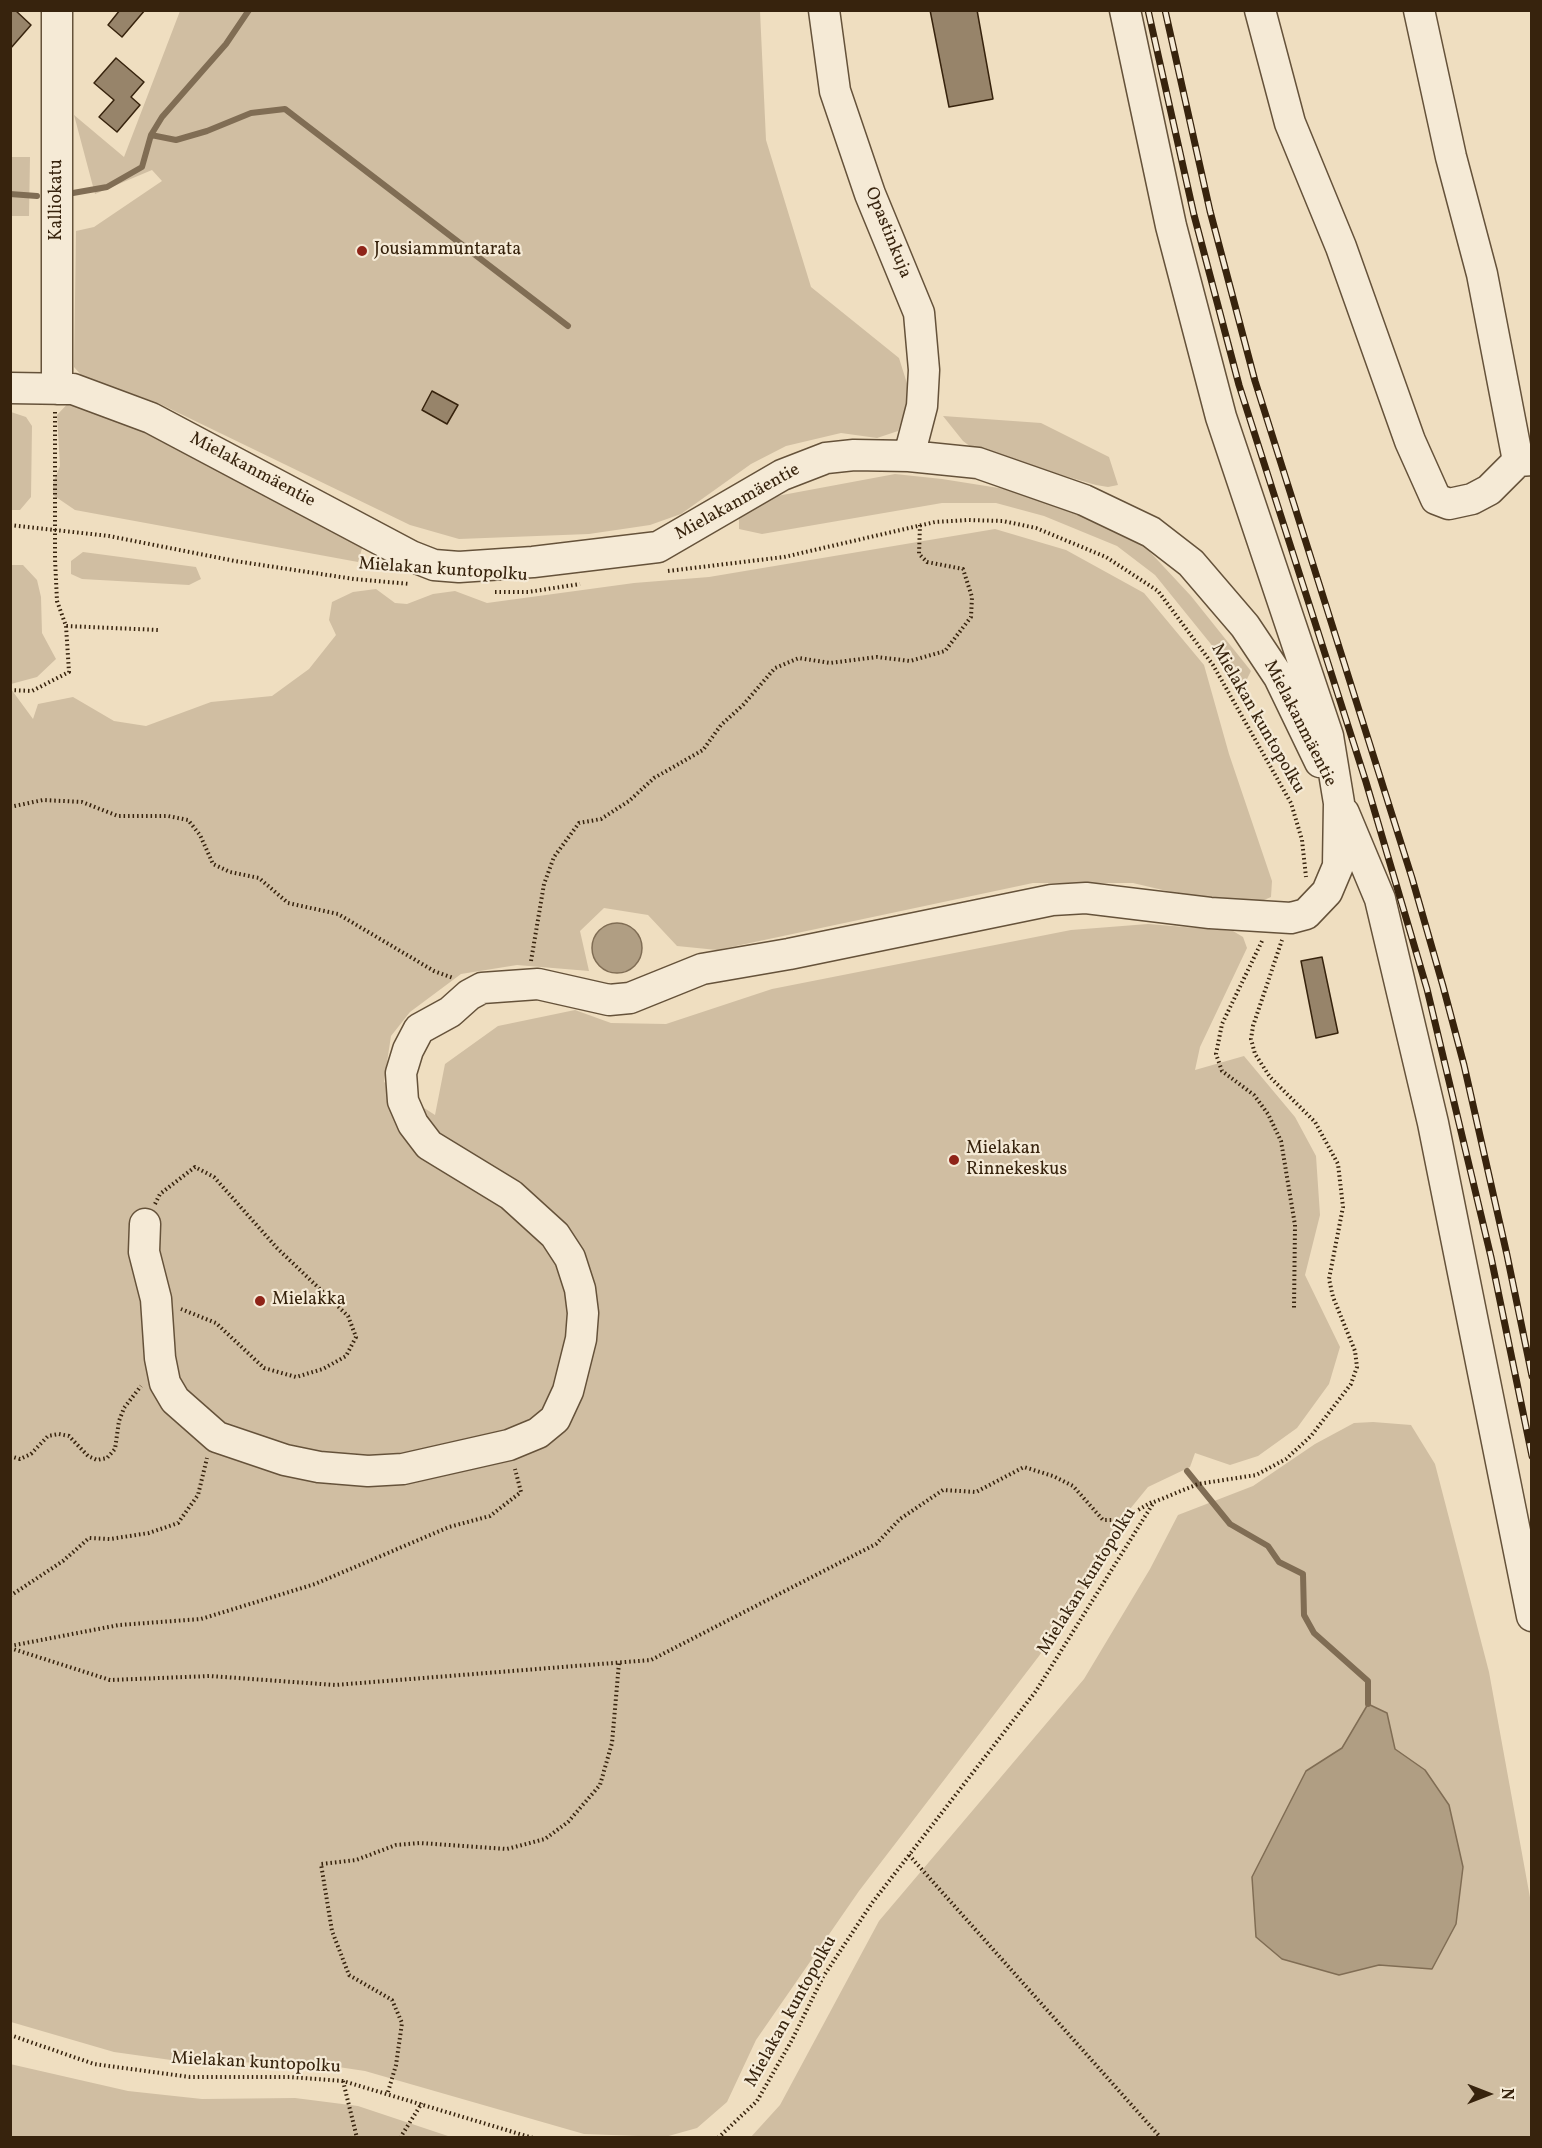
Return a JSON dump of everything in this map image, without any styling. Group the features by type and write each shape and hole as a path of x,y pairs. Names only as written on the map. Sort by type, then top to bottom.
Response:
{"street":[{"name":"Kalliokatu","path":"57,10 57,389"},
{"name":"Opastinkuja","path":"824,10 835,91 870,194 919,313 924,370 922,406 909,456"},
{"path":"145,1224 144,1252 156,1299 160,1358 165,1383 175,1400 193,1418 218,1437 285,1460 319,1467 368,1472 403,1469 509,1445 538,1433 555,1419 568,1391 581,1339 580,1289 570,1258 555,1235 511,1195 429,1145 413,1124 403,1101 401,1073 408,1050 419,1029 450,1012 482,988 538,984 609,1000 630,998 702,969 789,954 1052,900 1086,898 1210,913 1281,918 1306,914 1327,892 1338,866 1339,802 1328,736 1221,417 1171,226 1125,10"},
{"path":"1260,10 1290,123 1341,247 1410,441 1436,499 1449,504 1472,499 1489,490 1525,460 1482,274 1451,157 1419,10"},
{"name":"Mielakanmäentie","path":"10,388 72,389 152,418 411,556 434,565 459,567 614,555 658,547 782,475 826,458 854,455 909,456 978,463 1084,500 1151,532 1183,557 1231,608 1279,677 1339,802"},
{"path":"1339,802 1380,899 1433,1123 1532,1616"}],"path":[{"path":"10,690 32,691 69,672 66,626 57,601 55,559 57,530 55,403 57,389"},
{"name":"Mielakan kuntopolku","path":"656,573 784,556 920,525 968,520 1003,521 1036,528 1107,556 1158,591 1213,664 1291,802 1302,840 1306,877 1281,918 1251,1039 1255,1054 1270,1077 1315,1122 1338,1164 1343,1207 1329,1279 1333,1297 1355,1352 1357,1367 1350,1384 1311,1436 1286,1459 1256,1475 1198,1484 1154,1502 1036,1691 872,1903 823,1977 792,2040 757,2101 718,2138"},
{"name":"Mielakan kuntopolku","path":"10,525 110,536 267,566 354,579 413,584"},
{"path":"528,985 533,940 544,884 554,857 579,823 601,819 629,801 654,778 703,750 721,725 744,705 775,668 799,658 830,663 878,657 910,661 945,651 953,643 971,617 972,597 963,569 927,562 919,554 920,525"},
{"name":"Mielakan kuntopolku","path":"485,591 528,592 590,582"},
{"path":"66,626 159,630"},
{"path":"10,807 44,800 82,802 118,816 168,816 188,820 200,835 213,864 230,872 259,878 288,903 338,914 435,971 482,988"},
{"path":"1281,918 1222,1024 1215,1054 1222,1071 1254,1095 1269,1114 1281,1141 1295,1225 1294,1309"},
{"path":"145,1224 160,1194 195,1167 214,1177 277,1248 348,1316 356,1337 346,1356 323,1369 296,1377 264,1368 216,1323 156,1299"},
{"path":"10,1456 20,1460 31,1454 48,1436 58,1434 69,1436 88,1456 97,1460 107,1458 115,1449 119,1421 124,1408 143,1383 149,1368 160,1358"},
{"path":"10,1596 63,1561 89,1538 110,1539 149,1533 178,1523 198,1495 208,1459 204,1440 193,1418"},
{"path":"10,1647 119,1625 201,1619 315,1584 449,1527 490,1516 521,1492 509,1445"},
{"path":"10,1647 110,1680 210,1676 335,1685 651,1660 876,1544 900,1519 943,1490 976,1492 1024,1467 1053,1476 1073,1486 1103,1520 1121,1520 1154,1502"},
{"path":"388,2092 396,2065 402,2023 392,2000 349,1975 332,1931 321,1864 356,1860 396,1845 420,1843 507,1849 545,1839 568,1822 600,1785 612,1743 619,1663"},
{"path":"909,1855 1161,2138"},
{"name":"Mielakan kuntopolku","path":"10,2035 94,2064 190,2077 343,2081 388,2092 533,2138"},
{"path":"343,2081 357,2138"},
{"path":"400,2138 422,2103"}],"shaded area":[{"path":"180,11 760,11 766,140 811,287 899,358 910,393 898,431 877,438 841,433 786,446 751,464 681,514 650,525 589,534 459,539 410,525 158,403 82,376 74,367 76,231 94,227 162,181 152,170 95,194 74,115 124,157"},
{"path":"11,157 30,157 29,216 11,216"},
{"path":"74,397 124,414 363,545 358,562 75,510 53,495 53,483 60,466 57,415"},
{"path":"11,412 26,417 32,426 31,497 20,510 11,510"},
{"path":"943,416 1041,423 1109,457 1118,485 1108,487 1096,485 975,450 963,441"},
{"path":"895,474 1043,495 1137,538 1191,596 1251,671 1244,685 1155,575 1117,546 1044,516 996,503 942,503 762,534 739,529 739,515 777,496"},
{"path":"995,529 1066,550 1144,593 1204,665 1229,754 1272,881 1271,897 1257,903 1218,903 1133,883 1033,883 717,950 677,946 648,915 604,908 580,931 589,971 517,965 461,974 410,1012 391,1036 384,1082 435,1115 445,1064 498,1026 575,1010 611,1023 666,1024 772,989 1071,930 1148,924 1233,931 1243,937 1247,948 1200,1047 1195,1070 1244,1056 1295,1117 1316,1156 1320,1215 1305,1275 1340,1347 1329,1384 1297,1428 1258,1456 1230,1465 1195,1453 1190,1467 1148,1487 1121,1520 1100,1565 1039,1656 859,1891 756,2040 727,2102 697,2128 665,2137 584,2134 365,2071 325,2065 171,2060 114,2052 11,2022 11,689 33,719 38,704 73,697 114,721 146,726 211,702 272,696 309,669 336,635 329,620 332,602 353,592 376,589 395,603 407,604 433,594 455,591 487,603 634,583 709,577"},
{"path":"83,552 196,567 201,579 189,585 82,579 71,574 71,561"},
{"path":"11,565 23,565 37,580 41,597 42,633 56,659 37,677 11,684"},
{"path":"622,923 635,930 641,938 641,958 635,966 627,972 612,973 599,966 593,958 592,943 599,930 607,924"},
{"path":"1354,1423 1411,1425 1435,1464 1489,1672 1531,1903 1531,2137 750,2138 780,2105 879,1921 1084,1679 1150,1569 1178,1515 1253,1486 1315,1444"},
{"path":"1368,1704 1387,1713 1395,1749 1425,1770 1449,1805 1463,1867 1456,1924 1432,1969 1379,1965 1339,1975 1282,1959 1256,1937 1252,1877 1306,1771 1342,1748"},
{"path":"10,2064 128,2091 202,2099 295,2098 358,2106 451,2137 11,2137"}],"building":[{"path":"10,10 15,10 31,25 10,49"},
{"path":"120,10 145,10 122,37 108,25"},
{"path":"930,10 977,10 993,99 949,107"},
{"path":"116,58 144,82 131,97 140,105 117,132 99,117 114,100 94,83"},
{"path":"432,391 458,405 447,424 422,410"},
{"path":"1322,957 1338,1033 1316,1038 1301,961"}],"waterway":[{"path":"73,193 107,187 142,167 151,135 162,117 226,44 249,10"},
{"path":"151,135 176,140 207,131 251,113 285,109 568,326"},
{"path":"10,194 37,196"},
{"path":"1187,1471 1230,1524 1268,1546 1279,1562 1303,1574 1304,1615 1314,1633 1368,1681 1368,1704"}],"railway":[{"path":"1148,10 1194,215 1239,385 1366,782 1427,989 1491,1257 1532,1456"},
{"path":"1165,10 1210,211 1255,381 1412,878 1443,986 1464,1065 1532,1376"}],"place":[{"name":"Jousiammuntarata","path":"362,251"},
{"name":"Mielakan Rinnekeskus","path":"954,1160"},
{"name":"Mielakka","path":"260,1301"}]}
